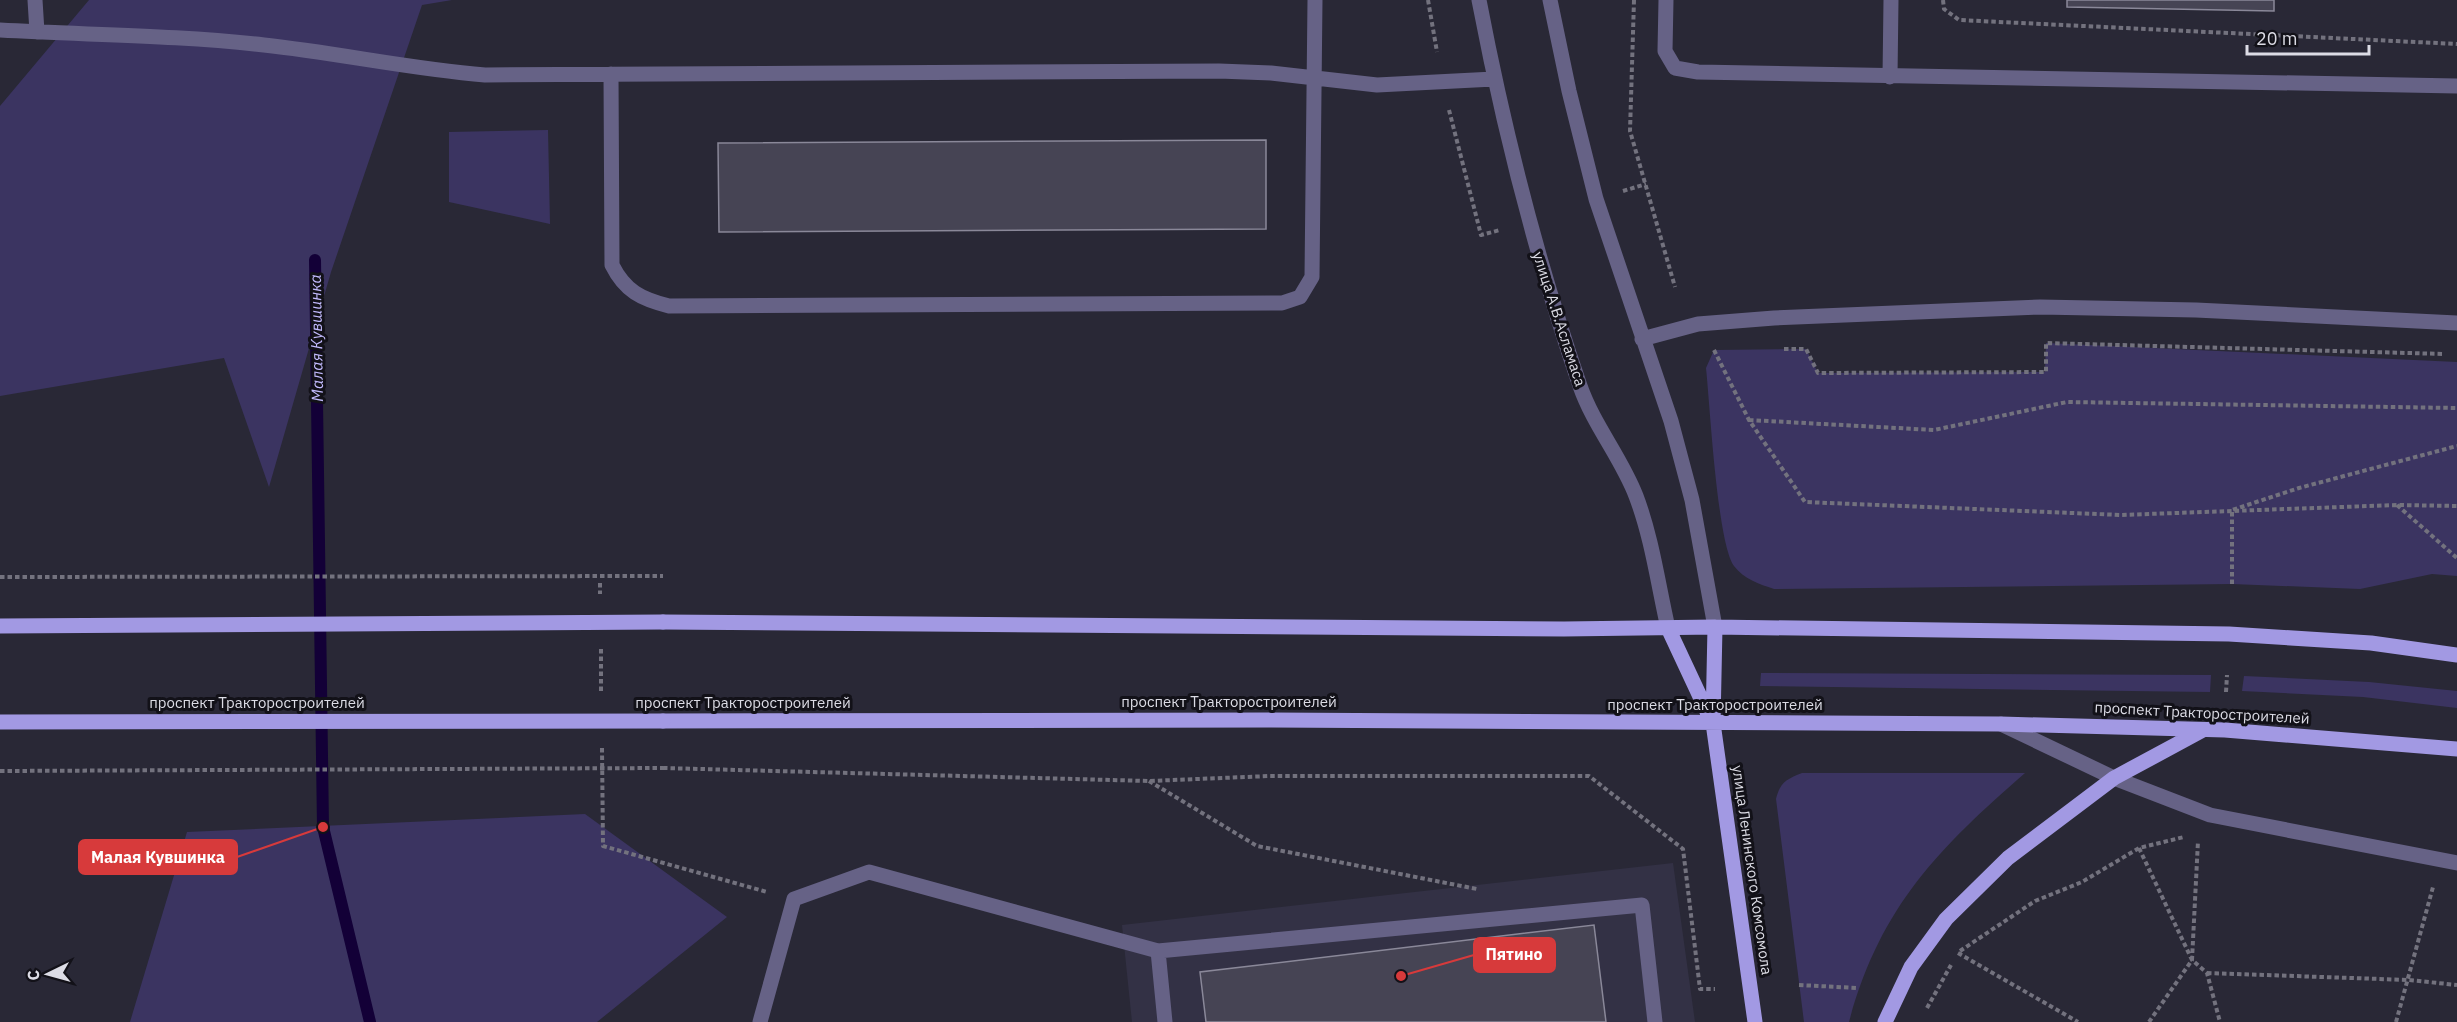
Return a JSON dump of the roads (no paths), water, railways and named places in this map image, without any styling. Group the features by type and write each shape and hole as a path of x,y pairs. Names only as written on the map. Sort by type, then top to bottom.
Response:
{"main road":[{"path":"0,626 663,622 1564,629 1715,627 2229,634 2371,644 2457,655"},
{"path":"1713,723 1715,627"},
{"path":"1668,628 1713,723"},
{"name":"проспект Тракторостроителей","path":"0,722 1271,720 2001,724 2206,729 2457,749"},
{"name":"улица Ленинского Комсомола","path":"1713,723 1755,1022"},
{"path":"1885,1022 1911,967 1946,919 2008,858 2114,778 2206,729"}],"street":[{"path":"35,0 37,32"},
{"path":"611,74 612,265 620,281 635,294 669,306 1291,302 1307,290 1312,277 1315,0"},
{"name":"улица А.В.Асламаса","path":"1479,0 1494,79 1528,220 1577,377 1595,424 1636,495 1649,540 1668,628"},
{"path":"1550,0 1569,91 1596,199 1671,421 1692,500 1715,627"},
{"path":"1666,0 1665,51 1675,68 1698,72 2457,86"},
{"path":"1890,76 1891,0"},
{"path":"0,30 139,35 264,45 459,73 1219,71 1377,85 1494,79"},
{"path":"1642,339 1698,324 1774,318 2040,307 2196,310 2457,323"},
{"path":"2001,724 2114,778 2210,815 2457,863"},
{"path":"760,1022 794,899 869,872 1158,951 1642,905 1655,1022"},
{"path":"1158,951 1165,1022"}],"waterway":[{"name":"Малая Кувшинка","path":"315,260 323,827 370,1022"}],"place":[{"name":"Малая Кувшинка","path":"323,827"},
{"name":"Пятино","path":"1401,976"}]}
